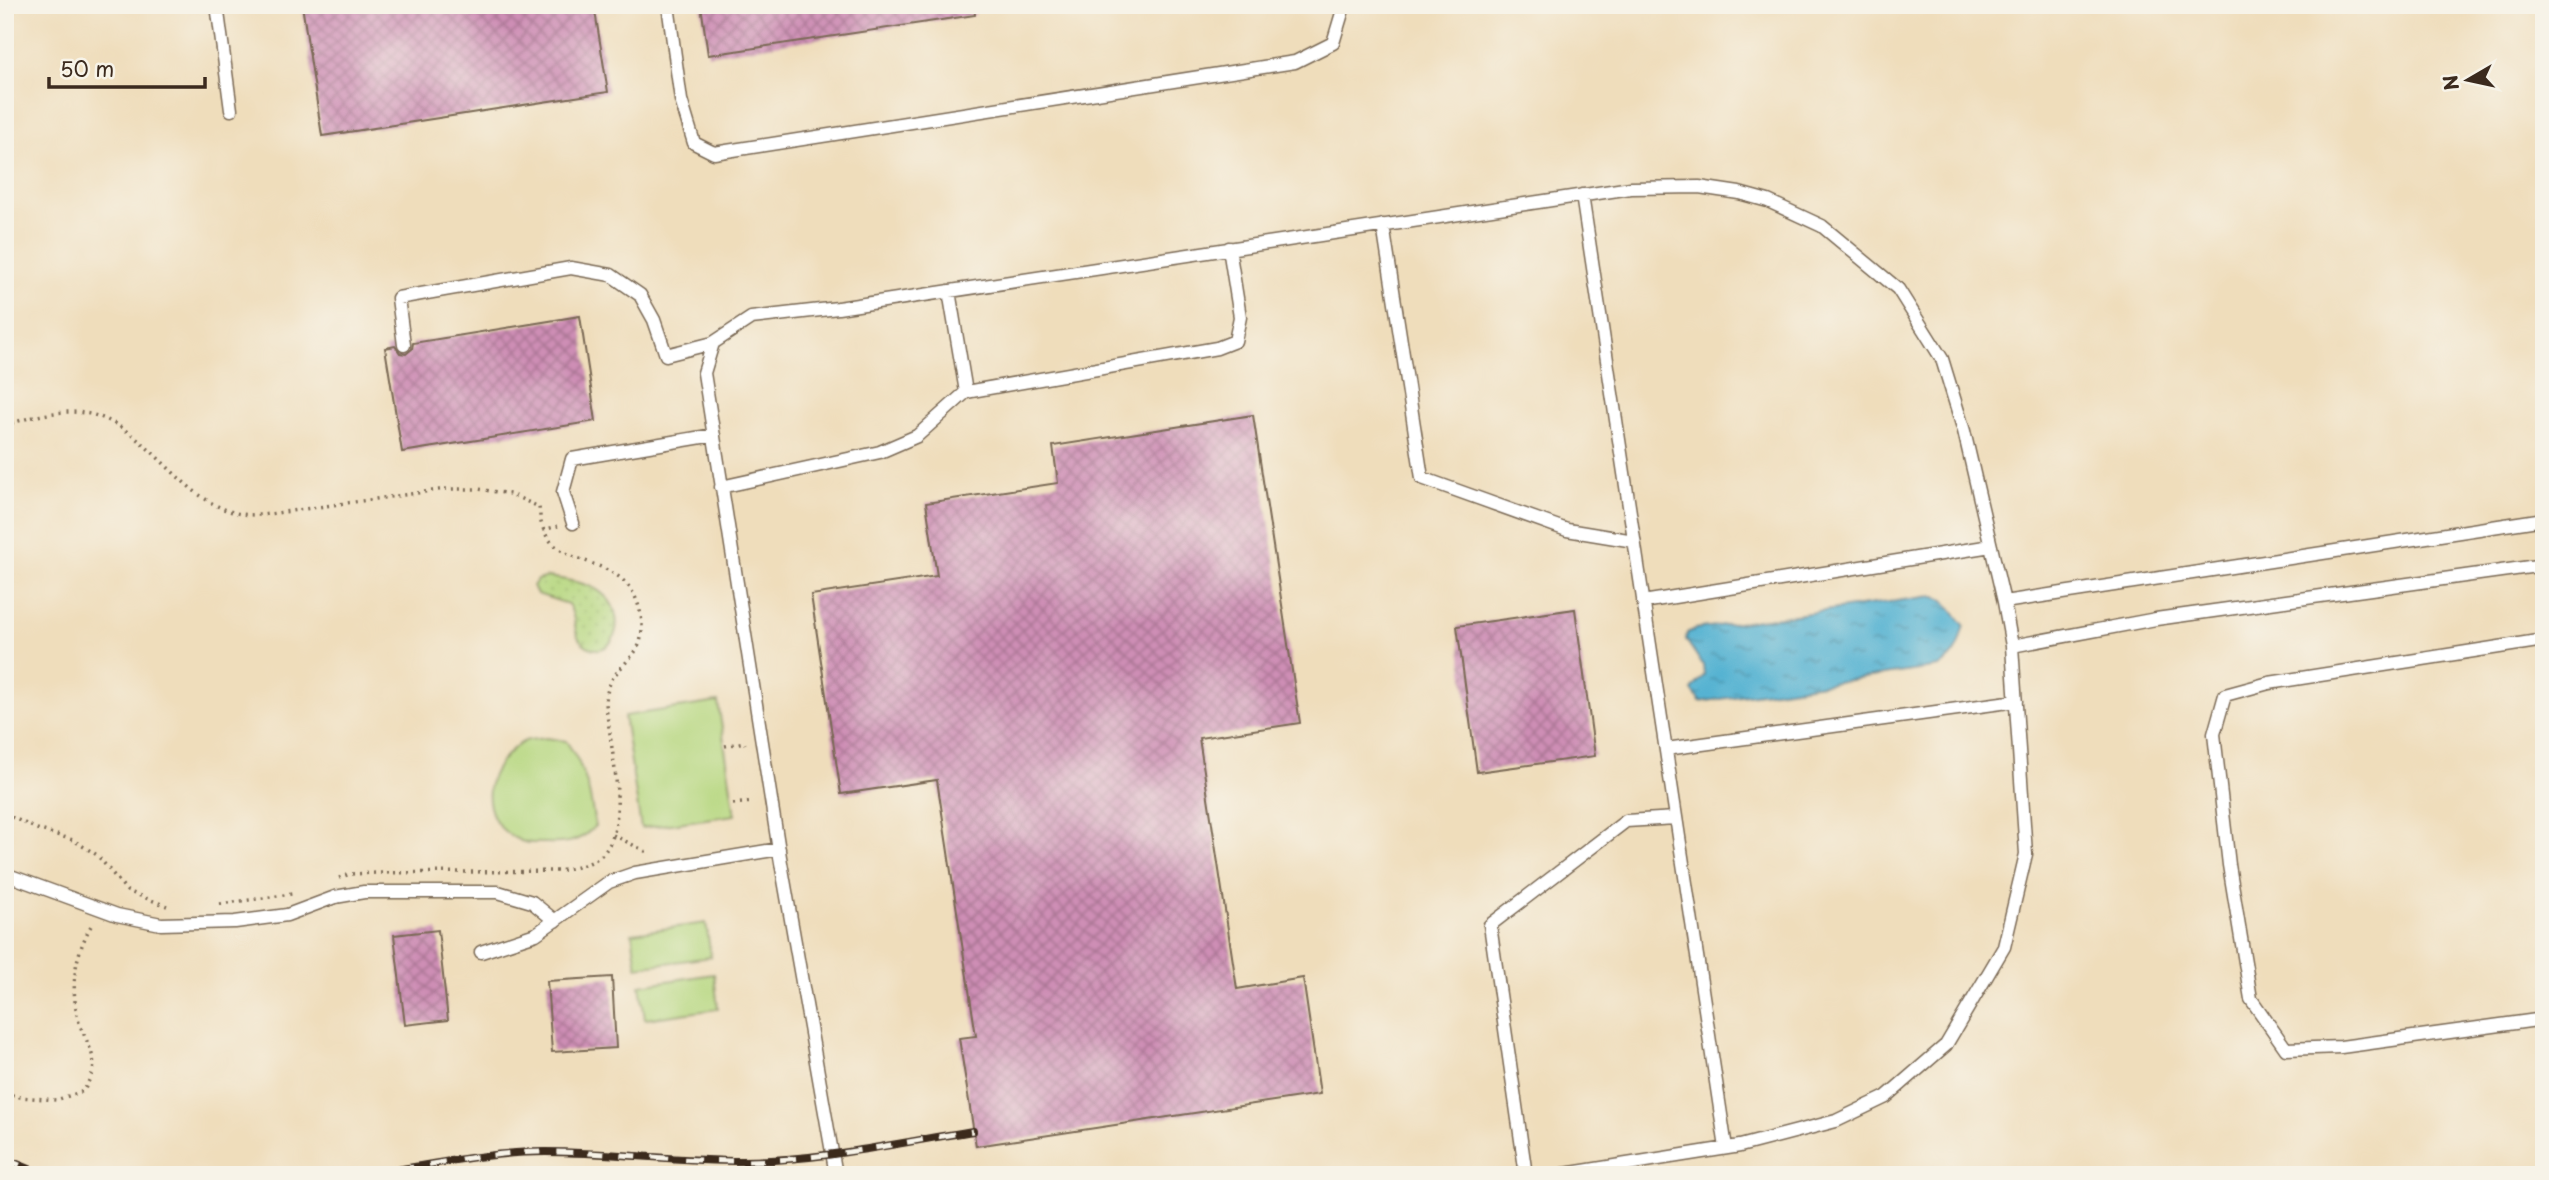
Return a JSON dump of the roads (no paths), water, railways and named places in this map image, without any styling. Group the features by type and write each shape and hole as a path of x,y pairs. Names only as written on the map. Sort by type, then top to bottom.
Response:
{"lane":[{"path":"216,5 231,110"},
{"path":"668,5 681,100 694,143 714,153 1295,62 1333,43 1342,13 1340,5"},
{"path":"404,345 398,298 571,268 611,275 640,295 654,320 666,355 713,343 751,318 949,291 1631,188 1699,187 1739,193 1768,201 1822,226 1898,289 1942,359 1964,431 2012,646 2026,854 2004,947 1946,1045 1886,1097 1836,1121 1726,1148 1558,1175"},
{"path":"1582,195 1726,1148"},
{"path":"1383,225 1422,478 1567,530 1634,541"},
{"path":"722,487 880,452 917,436 966,392 1217,348 1235,341 1240,317 1229,248"},
{"path":"949,291 966,392"},
{"path":"713,343 704,373 779,849 836,1175"},
{"path":"573,523 563,492 572,459 714,435"},
{"path":"2004,602 2544,519"},
{"path":"1643,602 1991,546"},
{"path":"2012,646 2156,619 2544,565"},
{"path":"2544,640 2269,683 2225,695 2214,734 2229,865 2251,999 2286,1049 2342,1046 2544,1019"},
{"path":"1666,749 2016,701"},
{"path":"1526,1175 1490,925 1626,821 1676,818"},
{"path":"481,953 536,934 609,882 635,873 779,849"},
{"path":"5,874 117,915 161,924 235,922 287,915 335,897 364,892 498,892 532,902 555,921"}],"water":[{"path":"1932,596 1944,600 1964,625 1956,649 1939,667 1700,702 1692,690 1704,675 1703,665 1686,640 1687,633 1695,629"}],"railway":[{"path":"366,1175 478,1157 523,1153 570,1152 717,1161 800,1158 973,1131"},
{"path":"5,1159 44,1175"}]}
